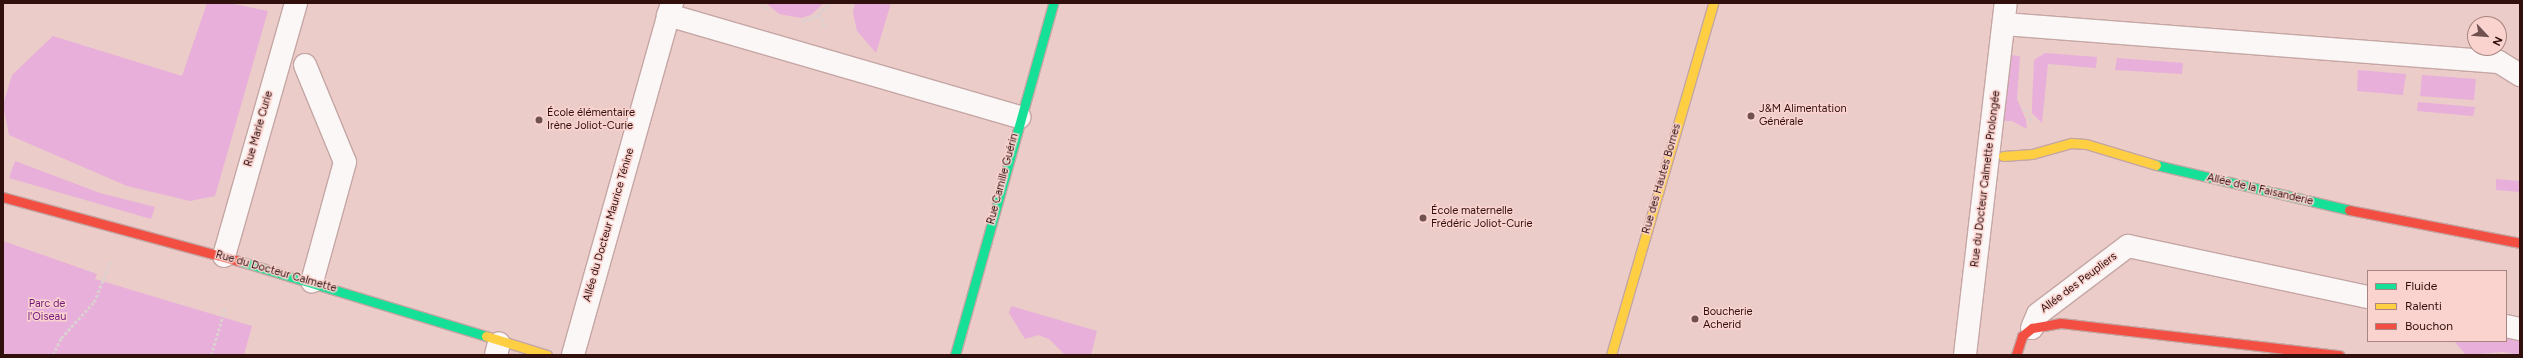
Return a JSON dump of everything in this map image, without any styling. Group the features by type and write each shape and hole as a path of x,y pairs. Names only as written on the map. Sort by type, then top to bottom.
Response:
{"street":[{"name":"Rue Marie Curie","path":"224,256 296,3"},
{"name":"Rue Camille Guérin","path":"955,355 1020,117 1053,3"},
{"name":"Rue des Hautes Bornes","path":"1611,355 1709,4"},
{"path":"670,9 1020,117"},
{"name":"Allée du Docteur Maurice Ténine","path":"573,355 670,9"},
{"path":"2005,13 2499,62 2520,75"},
{"name":"Rue du Docteur Calmette Prolongée","path":"1965,355 2005,13"},
{"path":"305,65 345,162 312,282"},
{"name":"Allée de la Faisanderie","path":"2003,156 2041,151 2071,143 2086,144 2167,168 2403,224 2520,243"},
{"name":"Rue du Docteur Calmette","path":"3,197 156,241 224,256 312,282 498,349 546,355"},
{"name":"Allée des Peupliers","path":"2032,328 2038,314 2128,246 2367,297"},
{"name":"Allée des Peupliers","path":"2032,328 2061,323 2339,355"},
{"path":"2507,326 2520,329"},
{"path":"2016,355 2022,336 2032,328"}],"path":[{"path":"762,3 772,14"},
{"path":"796,21 815,17 830,3"},
{"path":"2024,106 2034,125 2041,151"},
{"path":"53,355 61,338 94,302 107,271"},
{"path":"211,355 225,308"}],"green space":[{"path":"207,3 229,3 268,11 215,196 190,201 127,186 9,135 3,105 12,75 53,36 182,76"},
{"path":"766,3 824,3 811,15 801,18 779,14"},
{"path":"855,3 891,3 876,53 857,31 853,13"},
{"path":"2045,53 2097,57 2096,68 2048,64 2042,123 2032,113 2032,105 2034,60"},
{"path":"2010,55 2020,56 2017,99 2026,120 2027,129 2012,121 2003,121"},
{"path":"2117,58 2183,63 2182,74 2115,70"},
{"path":"2358,70 2406,74 2403,95 2357,91"},
{"path":"2422,75 2476,79 2474,100 2420,96"},
{"path":"2418,102 2475,107 2473,116 2417,111"},
{"path":"15,161 100,193 155,207 151,219 9,178"},
{"path":"2496,179 2520,181 2520,192 2496,190"},
{"name":"Parc de l'Oiseau","path":"3,241 97,274 95,279 252,326 244,355 3,355"},
{"path":"1011,306 1097,331 1091,355 1065,355 1049,339 1038,335 1025,339 1009,313"},
{"path":"2507,336 2520,339 2520,355 2503,352 2466,355 2455,342 2507,342"}],"traffic: fast":[{"path":"955,355 1053,3"},
{"path":"2156,165 2349,210"},
{"path":"239,261 486,336"}],"traffic: slow":[{"path":"1611,355 1713,3"},
{"path":"2003,156 2032,154 2071,143 2086,144 2156,165"},
{"path":"486,336 547,355"}],"traffic: jam":[{"path":"3,197 239,261"},
{"path":"2349,210 2520,243"},
{"path":"2016,355 2022,336 2032,328 2061,323 2339,355"}],"place":[{"name":"J&M Alimentation Générale","path":"1751,116"},
{"name":"École élémentaire Irène Joliot-Curie","path":"539,120"},
{"name":"École maternelle Frédéric Joliot-Curie","path":"1423,218"},
{"name":"Boucherie Acherid","path":"1695,319"}]}
